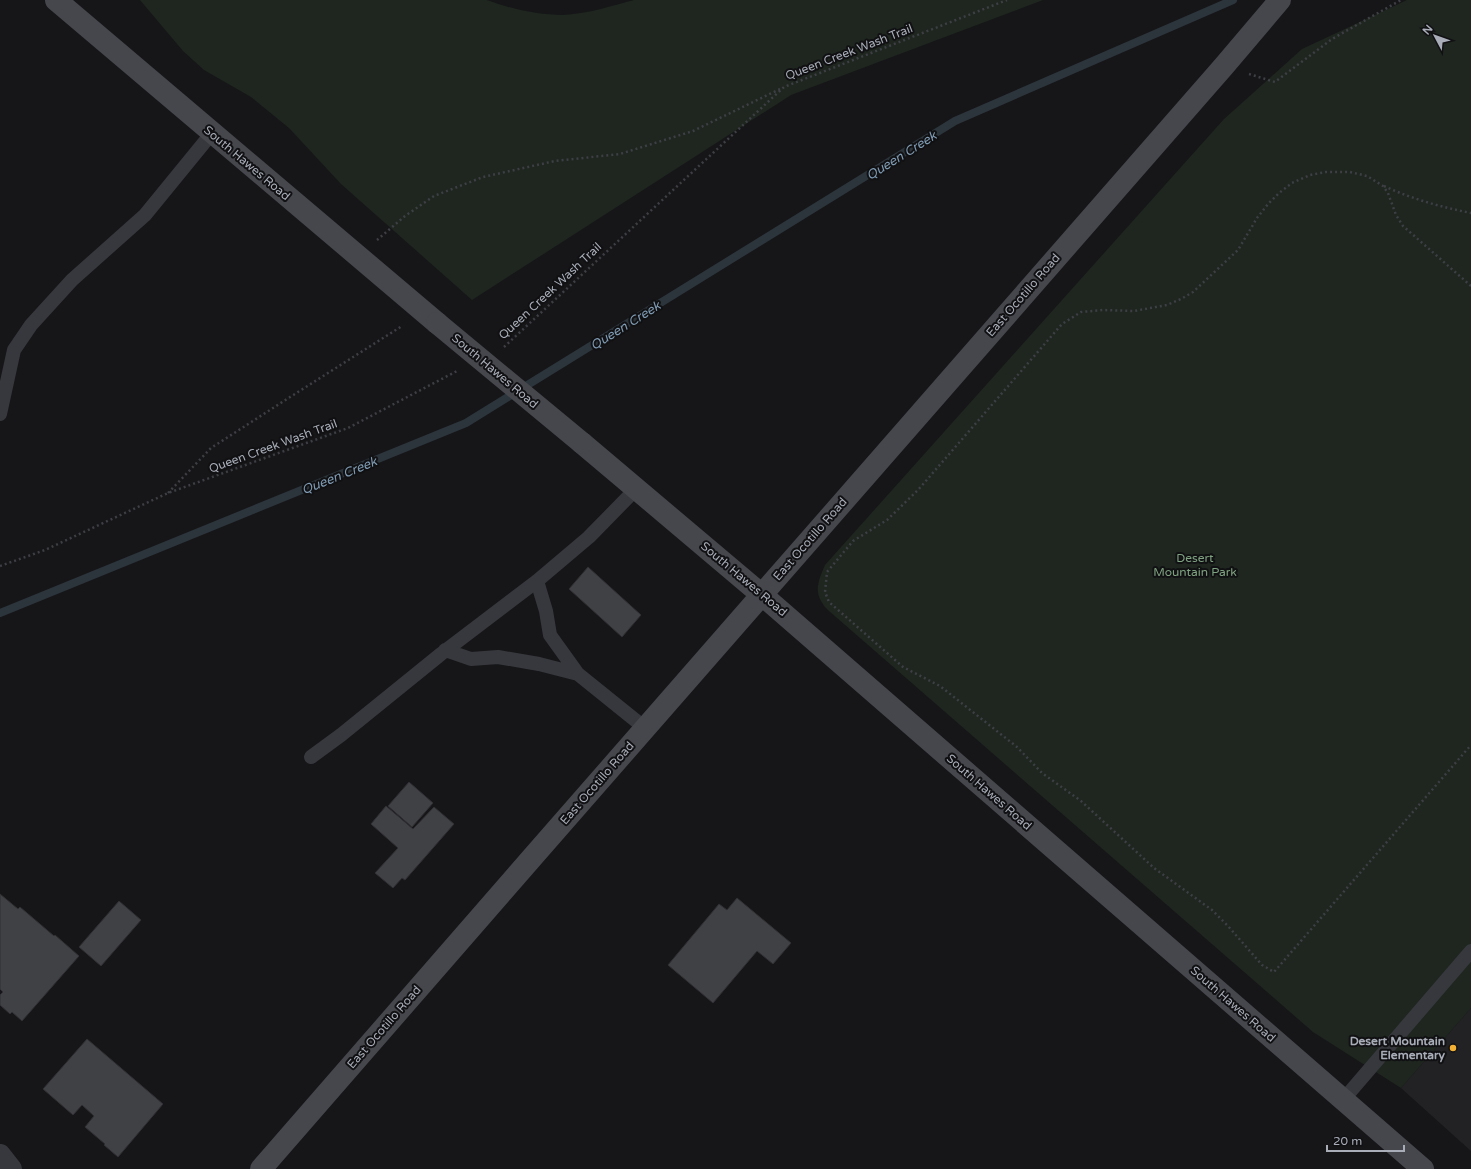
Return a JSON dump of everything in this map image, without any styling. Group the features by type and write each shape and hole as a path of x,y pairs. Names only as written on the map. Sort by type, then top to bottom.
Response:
{"main road":[{"name":"South Hawes Road","path":"56,0 430,318 762,595 1423,1169"},
{"name":"East Ocotillo Road","path":"262,1169 1280,0"}],"street":[{"path":"0,1155 11,1169"}],"lane":[{"path":"0,414 14,350 31,325 72,280 145,215 212,133"},
{"path":"311,757 341,735 445,650 537,581 589,537 636,489"},
{"path":"537,581 546,611 550,635 578,674 645,728"},
{"path":"445,650 471,659 498,657 539,664 578,674"},
{"path":"1343,1100 1471,950"}],"path":[{"name":"Queen Creek Wash Trail","path":"502,348 784,87 1007,0"},
{"path":"1224,66 1275,82 1332,39 1401,0"},
{"path":"358,256 404,216 434,196 483,177 555,161 620,154 693,132 784,87"},
{"path":"1471,213 1422,201 1383,186 1367,176 1350,172 1326,172 1310,175 1292,183 1268,204 1257,218 1238,250 1193,292 1181,300 1167,305 1134,311 1103,310 1081,312 1062,324 918,490 887,520 854,541 827,572 825,592 829,602 903,667 940,686 1017,747 1042,773 1081,801 1154,868 1212,910 1262,965 1274,972 1471,745"},
{"path":"1383,186 1388,193 1396,215 1403,226 1471,286"},
{"path":"168,493 212,448 293,394 430,318"},
{"name":"Queen Creek Wash Trail","path":"0,566 45,550 168,493 348,428 460,370"}],"shaded area":[{"name":"Desert Mountain Elementary","path":"1471,1008 1471,1151 1401,1088"}],"green space":[{"path":"140,0 487,0 525,11 563,15 590,11 634,0 1043,0 791,95 472,300 341,184 289,128 251,97 204,70 183,51"},
{"name":"Desert Mountain Park","path":"1407,0 1471,0 1471,1008 1401,1088 1313,1032 829,611 821,601 818,588 825,565 1224,119 1302,49"}],"building":[{"path":"588,567 641,615 622,637 569,589"},
{"path":"409,782 433,803 412,827 388,806"},
{"path":"386,806 413,829 434,807 454,824 405,880 402,878 393,888 375,873 398,848 371,824"},
{"path":"0,894 18,909 20,907 79,956 22,1021 12,1012 10,1014 0,1005 0,995 3,992 0,989"},
{"path":"737,898 791,943 773,964 757,951 713,1003 668,965 719,904 727,910"},
{"path":"119,901 141,920 101,966 79,947"},
{"path":"87,1039 163,1104 118,1157 85,1127 94,1116 82,1105 73,1115 43,1089"}],"waterway":[{"name":"Queen Creek","path":"0,613 466,423 955,121 1233,0"}],"place":[{"name":"Desert Mountain Elementary","path":"1453,1048"}]}
